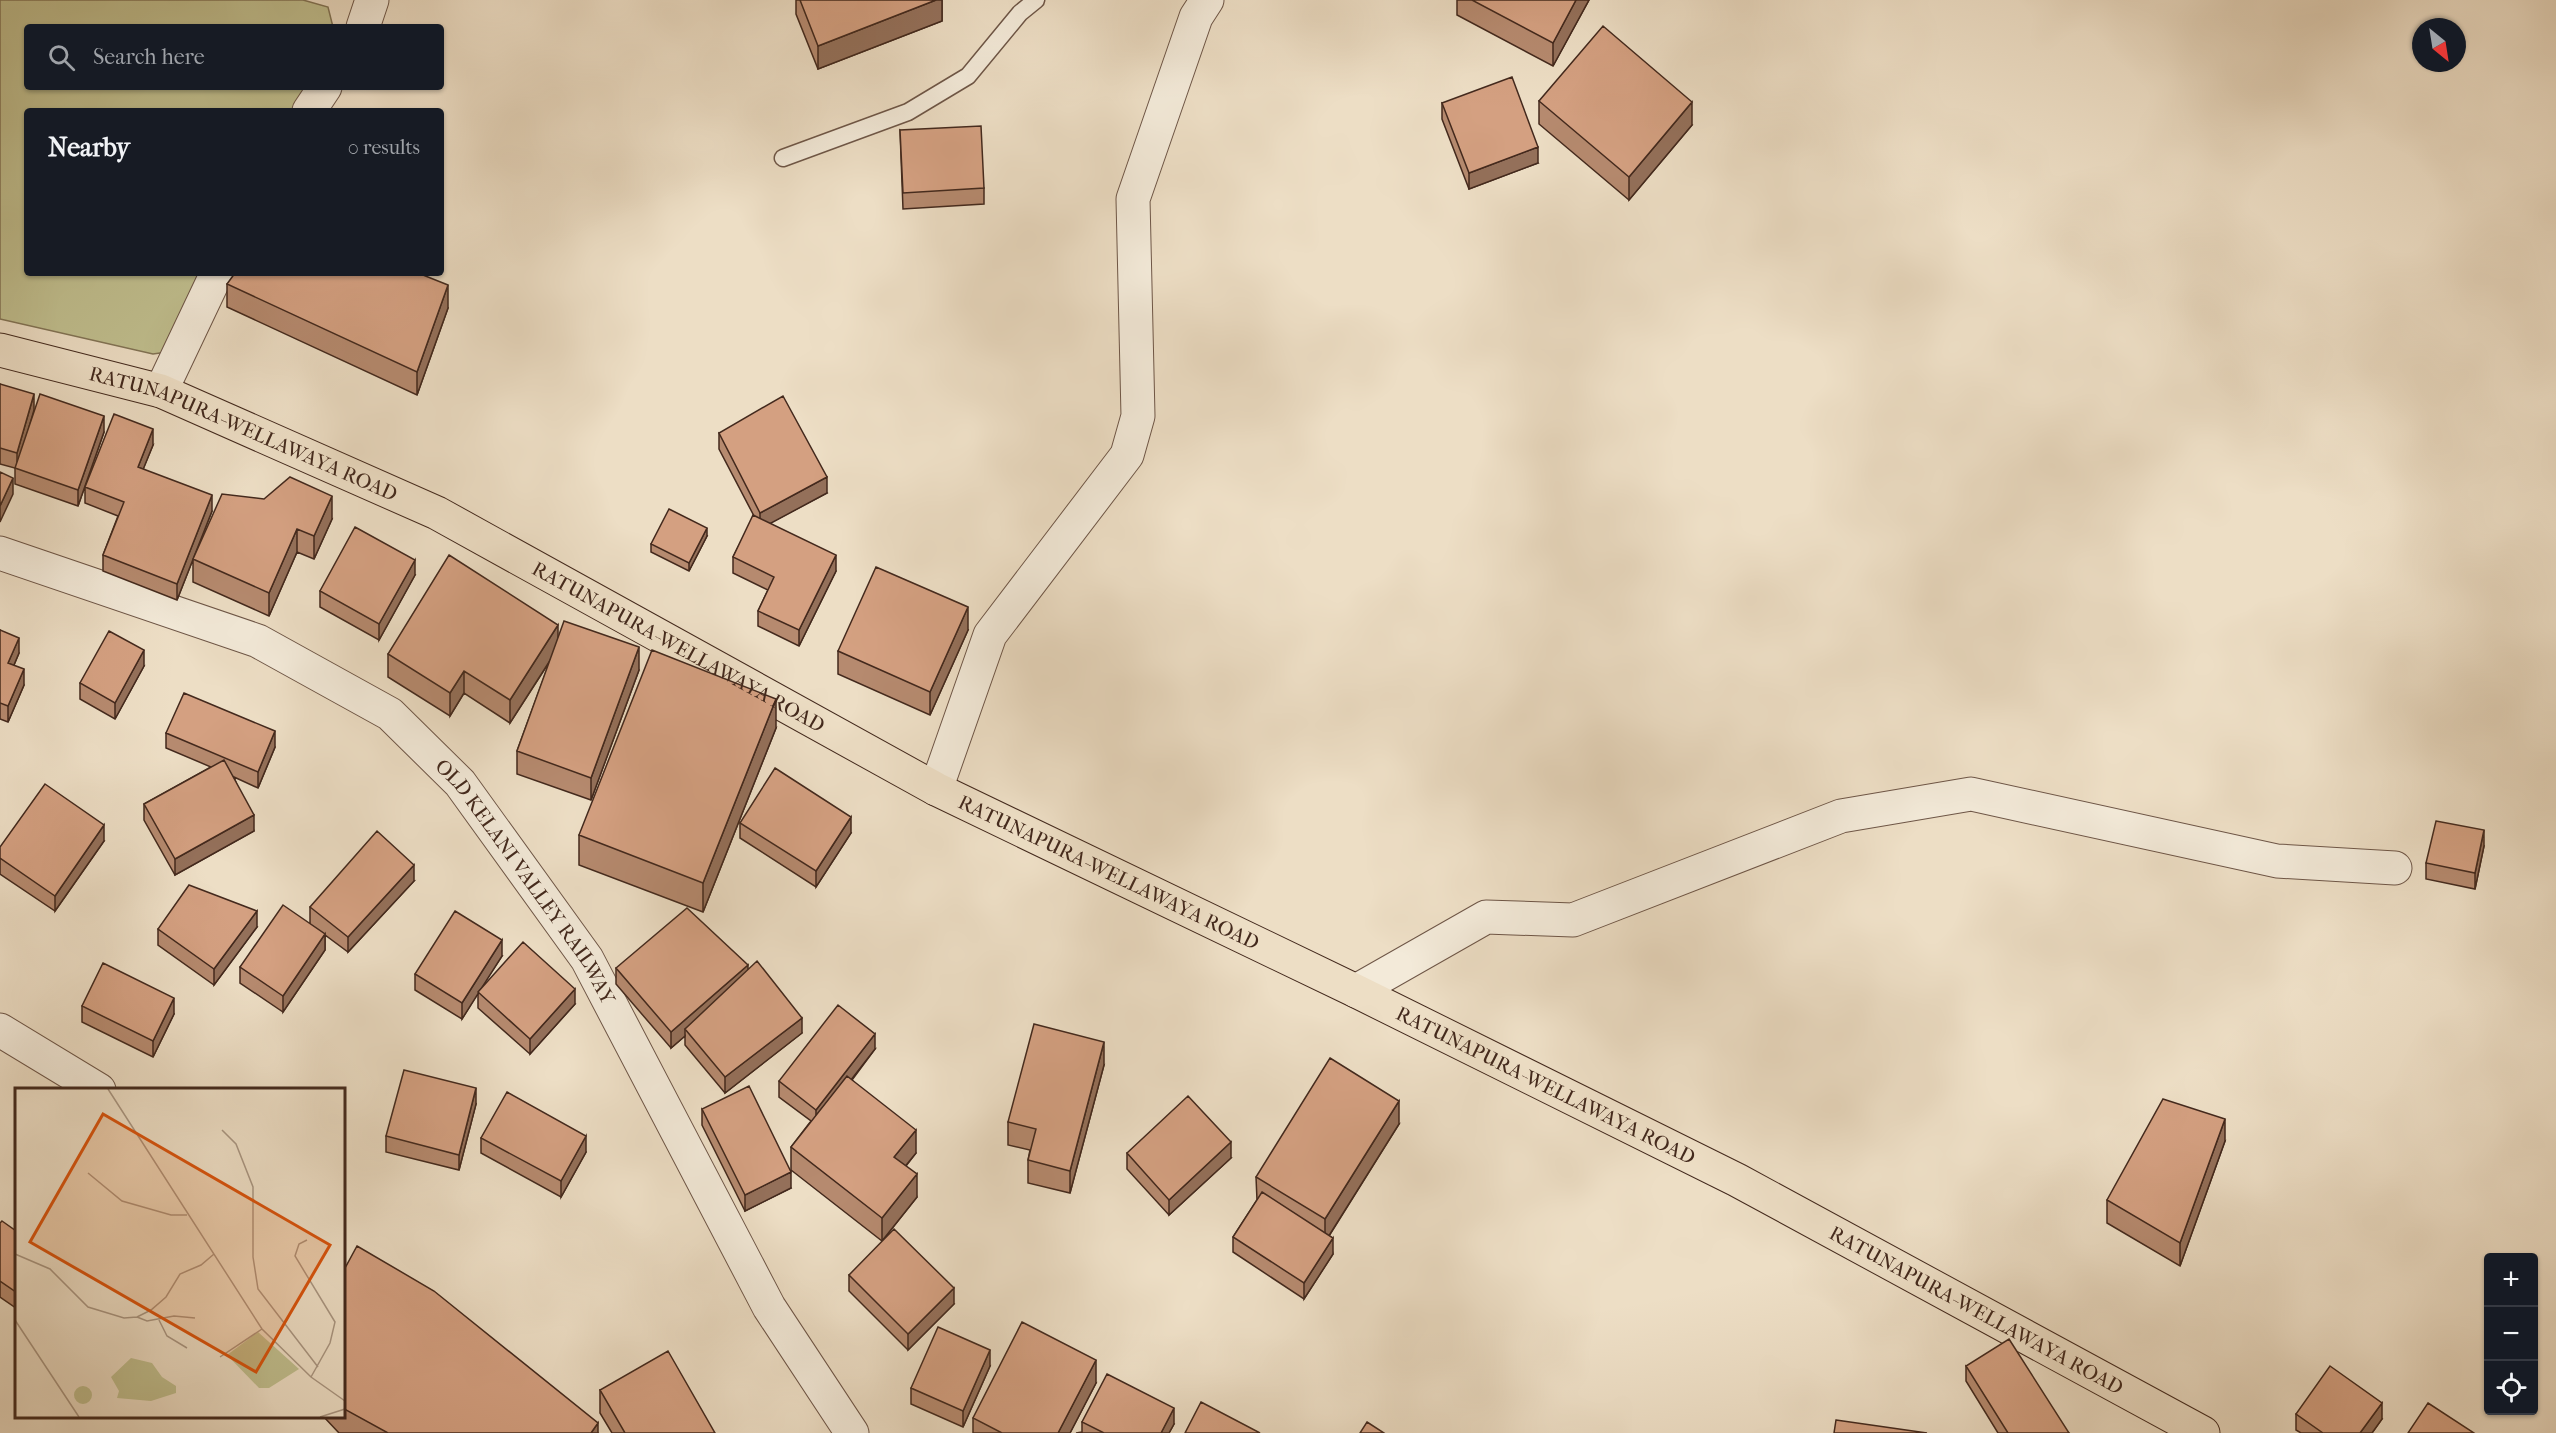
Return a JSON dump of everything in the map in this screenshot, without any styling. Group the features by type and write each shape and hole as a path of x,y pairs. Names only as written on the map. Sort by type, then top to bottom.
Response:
{"highway":[{"name":"RATUNAPURA-WELLAWAYA ROAD","path":"0,350 161,391 437,513 936,789 1356,992 1737,1180 2203,1433"}],"street":[{"path":"364,24 372,0"},
{"path":"936,789 990,635 1127,455 1138,416 1133,199 1196,17 1207,0"},
{"path":"311,108 323,90"},
{"path":"161,391 216,276"},
{"name":"OLD KELANI VALLEY RAILWAY","path":"0,553 258,641 390,714 460,783 587,959 769,1307 852,1433"},
{"path":"1356,992 1486,917 1573,920 1841,816 1971,794 2277,861 2395,868"},
{"path":"0,1030 97,1088"}],"lane":[{"path":"783,158 908,112 968,76 1020,13 1036,0"}],"shaded area":[{"path":"0,0 303,0 328,7 332,24 24,24 24,90 312,90 302,108 24,108 24,276 218,276 181,350 153,354 0,319"}],"building":[{"path":"800,0 936,0 818,46"},
{"path":"1472,0 1576,0 1553,43"},
{"path":"1603,26 1692,102 1629,177 1539,101"},
{"path":"1512,77 1538,147 1469,173 1442,103"},
{"path":"981,126 984,188 903,193 900,130"},
{"path":"233,276 426,276 448,285 417,372 227,284"},
{"path":"0,384 34,394 17,453 0,448"},
{"path":"40,394 104,416 78,490 15,468"},
{"path":"783,396 827,477 760,513 719,433"},
{"path":"114,414 153,429 138,467 212,495 177,584 103,555 124,502 85,487"},
{"path":"0,472 13,478 0,506"},
{"path":"290,477 332,496 314,536 297,529 269,593 193,559 222,494 264,499"},
{"path":"669,509 707,528 689,563 651,544"},
{"path":"753,515 836,555 799,630 758,611 774,577 733,557"},
{"path":"355,527 415,560 379,624 320,591"},
{"path":"449,555 558,625 510,700 464,671 450,693 388,654"},
{"path":"876,567 968,607 930,692 838,651"},
{"path":"564,621 639,647 591,778 517,751"},
{"path":"0,630 19,638 8,663 24,669 8,706 0,703"},
{"path":"109,631 144,650 115,703 80,683"},
{"path":"652,650 776,699 703,883 579,835"},
{"path":"184,693 275,731 258,772 166,733"},
{"path":"224,760 254,815 175,859 144,804"},
{"path":"775,768 851,817 816,871 740,823"},
{"path":"45,784 104,825 55,896 0,858 0,847"},
{"path":"2436,821 2484,830 2475,873 2426,863"},
{"path":"377,831 414,865 348,937 310,907"},
{"path":"189,885 257,911 214,969 158,929"},
{"path":"283,905 325,934 283,996 240,967"},
{"path":"687,908 748,965 671,1032 616,968"},
{"path":"455,911 502,940 462,1003 415,974"},
{"path":"523,942 575,989 530,1039 478,992"},
{"path":"757,961 802,1018 725,1077 685,1029"},
{"path":"103,963 174,998 153,1041 82,1006"},
{"path":"838,1005 875,1034 816,1110 779,1081"},
{"path":"1034,1024 1104,1042 1070,1171 1028,1160 1036,1129 1008,1122"},
{"path":"1330,1058 1399,1101 1325,1219 1256,1177"},
{"path":"404,1070 476,1088 459,1155 386,1136"},
{"path":"847,1076 916,1130 894,1157 917,1174 882,1218 791,1147"},
{"path":"749,1086 791,1172 745,1195 702,1109"},
{"path":"507,1092 586,1136 561,1181 481,1138"},
{"path":"1188,1096 1231,1142 1169,1200 1127,1153"},
{"path":"2163,1099 2225,1119 2180,1243 2107,1200"},
{"path":"1262,1192 1333,1238 1304,1283 1233,1237"},
{"path":"2,1221 15,1230 15,1291 0,1281 0,1223"},
{"path":"894,1229 954,1288 908,1334 849,1275"},
{"path":"357,1246 434,1291 598,1423 591,1433 388,1433 346,1410 345,1268"},
{"path":"1022,1322 1096,1360 1058,1433 1002,1433 973,1418"},
{"path":"938,1327 990,1350 963,1411 911,1388"},
{"path":"2009,1339 2069,1433 2008,1433 1966,1366"},
{"path":"668,1351 715,1433 625,1433 600,1390"},
{"path":"2330,1366 2382,1403 2360,1433 2323,1433 2296,1414"},
{"path":"1107,1374 1174,1408 1161,1433 1104,1433 1082,1422"},
{"path":"1201,1402 1260,1433 1185,1433"},
{"path":"2428,1403 2474,1433 2408,1433"},
{"path":"1836,1420 1927,1433 1834,1433"},
{"path":"1367,1422 1384,1433 1360,1433"}]}
